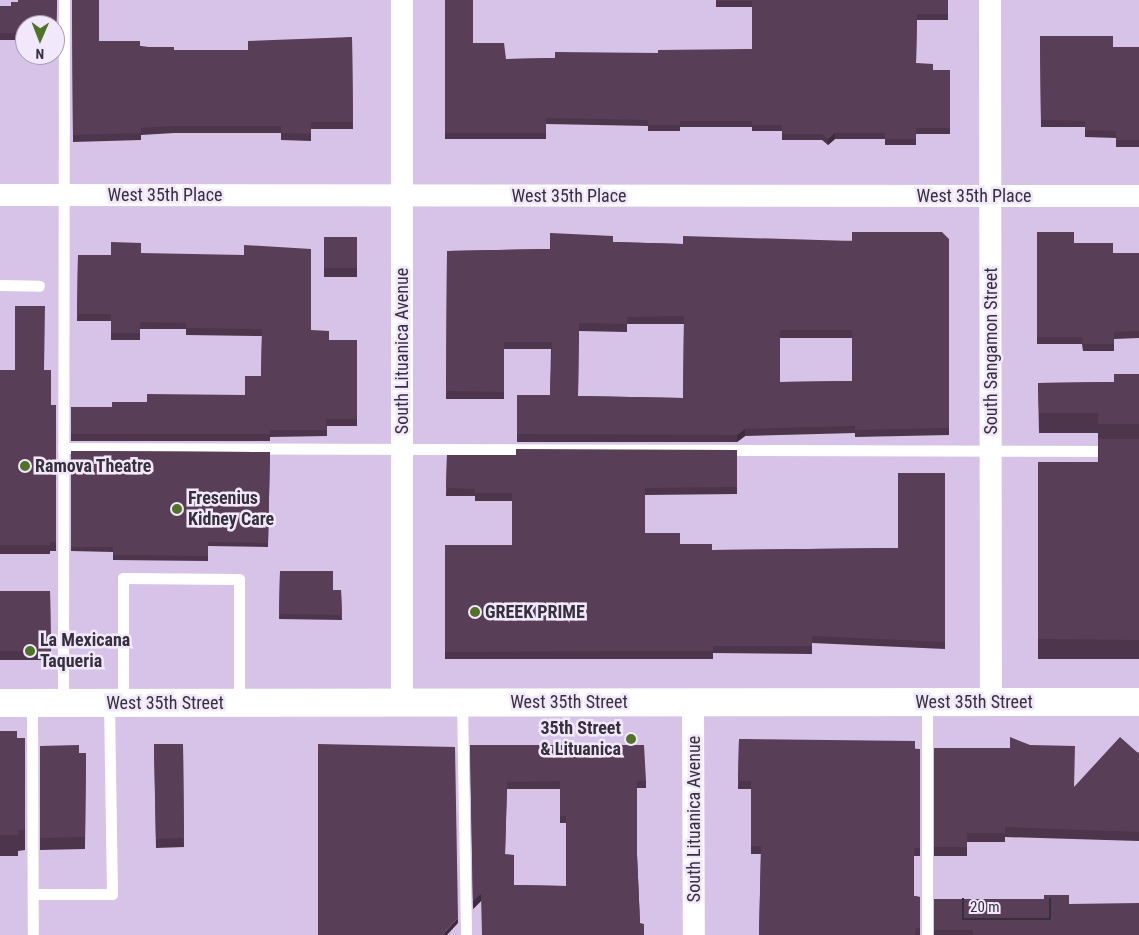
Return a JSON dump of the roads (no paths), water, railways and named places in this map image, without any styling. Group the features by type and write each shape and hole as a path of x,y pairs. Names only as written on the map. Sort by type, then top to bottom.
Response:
{"main road":[{"name":"West 35th Street","path":"0,703 1139,702"}],"street":[{"name":"South Lituanica Avenue","path":"402,0 402,702"},
{"name":"South Sangamon Street","path":"990,0 991,702"},
{"name":"West 35th Place","path":"0,195 1139,196"},
{"name":"South Lituanica Avenue","path":"693,702 694,935"}],"lane":[{"path":"63,703 64,0"},
{"path":"0,284 39,286"},
{"path":"63,448 1139,451"},
{"path":"33,894 112,894 116,703 123,578 238,579 239,702"},
{"path":"462,702 466,935"},
{"path":"927,702 927,935"},
{"path":"32,703 33,935"}],"place":[{"name":"Ramova Theatre","path":"25,466"},
{"name":"Fresenius Kidney Care","path":"177,509"},
{"name":"GREEK PRIME","path":"475,612"},
{"name":"La Mexicana Taqueria","path":"30,651"},
{"name":"35th Street & Lituanica","path":"631,739"}]}
